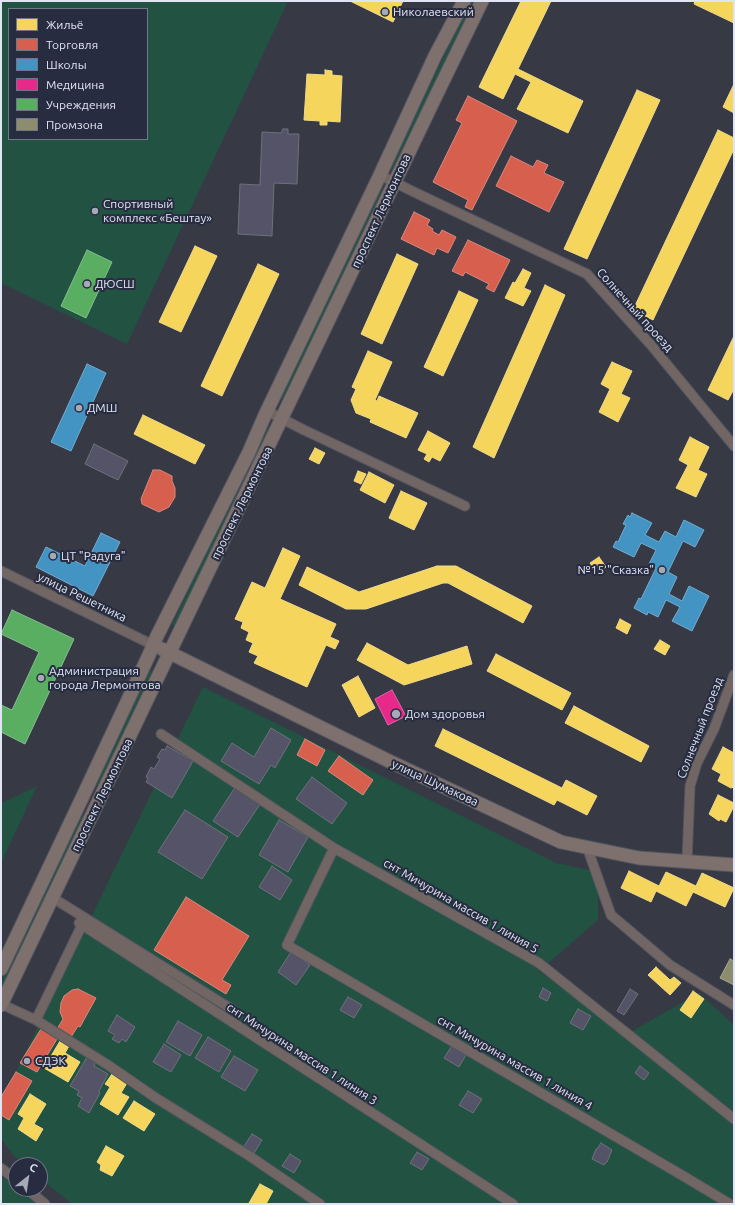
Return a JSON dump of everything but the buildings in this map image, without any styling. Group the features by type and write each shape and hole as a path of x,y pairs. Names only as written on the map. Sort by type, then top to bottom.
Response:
{"street":[{"name":"проспект Лермонтова","path":"1,969 153,645 228,496 436,56 464,1"},
{"name":"проспект Лермонтова","path":"1,1005 482,1"},
{"name":"Солнечный проезд","path":"380,175 587,274 651,345 734,446"},
{"path":"267,411 465,506"},
{"name":"улица Решетника","path":"1,571 153,645"},
{"name":"улица Шумакова","path":"153,645 170,652 391,762 561,842 639,858 734,866"},
{"name":"Солнечный проезд","path":"687,862 690,786 697,763 714,729 734,675"},
{"name":"снт Мичурина массив 1 линия 5","path":"161,734 334,848 538,964 734,1119"},
{"path":"588,847 610,915 670,965 734,1005"},
{"name":"снт Мичурина массив 1 линия 4","path":"334,848 287,945 685,1176 730,1204"},
{"path":"53,898 233,1010"},
{"name":"снт Мичурина массив 1 линия 3","path":"36,1020 80,924 512,1204"},
{"path":"1,1005 36,1020 108,1065 156,1098 248,1155 320,1204"},
{"path":"37,1197 45,1204"}],"green space":[{"name":"Спортивный комплекс «Бештау»","path":"1,1 288,1 127,344 1,283"},
{"path":"471,1 475,1 392,170 389,169"},
{"path":"380,189 383,191 284,399 280,398"},
{"path":"266,427 269,429 176,627 172,625"},
{"path":"150,671 154,672 99,787 95,785"},
{"path":"203,687 556,863 598,872 598,920 539,971 629,1033 699,993 734,1025 734,1204 72,1204 48,1184 48,1157 15,1157 1,1139 1,1104"},
{"path":"37,786 1,863 1,801 4,802"},
{"path":"81,814 85,816 1,993 1,983"},
{"path":"1,1176 8,1181 8,1197 29,1197 37,1204 1,1204"}],"place":[{"name":"Николаевский","path":"385,12"},
{"name":"Спортивный комплекс «Бештау»","path":"95,211"},
{"name":"ДЮСШ","path":"87,284"},
{"name":"ДМШ","path":"79,408"},
{"name":"ЦТ \"Радуга\"","path":"53,556"},
{"name":"№15 \"Сказка\"","path":"662,570"},
{"name":"Администрация города Лермонтова","path":"41,678"},
{"name":"Дом здоровья","path":"396,714"},
{"name":"СДЭК","path":"27,1061"}]}
